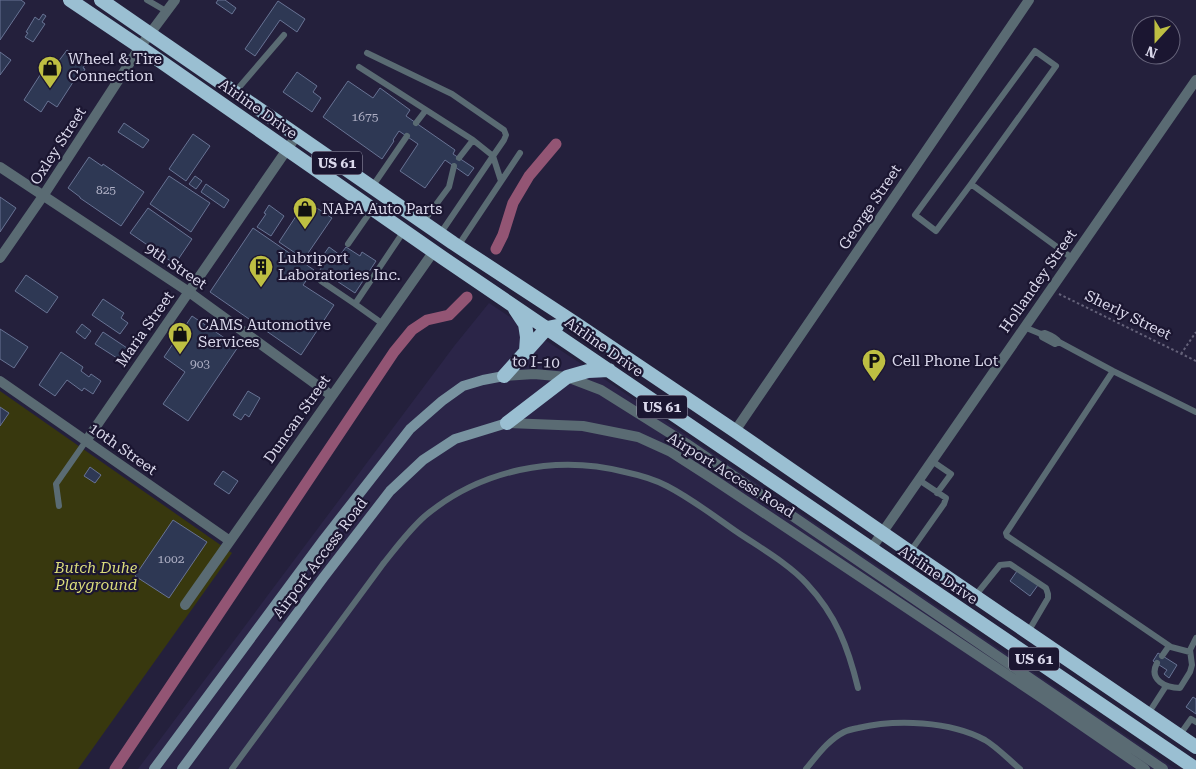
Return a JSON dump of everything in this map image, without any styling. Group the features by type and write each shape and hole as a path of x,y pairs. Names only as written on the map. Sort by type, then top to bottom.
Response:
{"highway":[{"name":"Airline Drive","path":"70,0 871,550 1196,769"},
{"name":"Airline Drive","path":"101,0 440,234 576,324 1196,747"},
{"path":"510,303 525,324 527,337 526,352"},
{"path":"504,376 547,328 576,324"},
{"path":"507,423 567,378 588,371 609,370"}],"main road":[{"name":"Airport Access Road","path":"154,769 324,539 410,429 442,401 463,386 504,376"},
{"name":"Airport Access Road","path":"182,769 317,586 390,491 422,460 455,440 507,423"}],"street":[{"name":"Oxley Street","path":"0,258 43,196 140,47 175,0"},
{"name":"George Street","path":"735,432 1029,0"},
{"name":"Hollandey Street","path":"871,550 1196,80"},
{"name":"Maria Street","path":"86,441 297,135"},
{"name":"9th Street","path":"0,167 189,292 332,396"},
{"name":"Duncan Street","path":"185,605 434,251"},
{"name":"to I-10","path":"504,376 534,374 567,378"},
{"name":"Airport Access Road","path":"567,378 601,390 686,444 1163,769"},
{"name":"10th Street","path":"0,381 230,542"},
{"name":"Airport Access Road","path":"507,423 584,426 638,437 671,452 1029,689 1144,769"}],"lane":[{"path":"148,0 166,11"},
{"path":"235,92 284,35"},
{"path":"1035,51 1056,66 971,184 936,231 915,215 1035,51"},
{"path":"368,53 452,94 504,130 506,135 440,234"},
{"path":"359,67 473,140 493,156 502,181"},
{"path":"416,123 426,110"},
{"path":"372,187 407,136"},
{"path":"459,158 473,140"},
{"path":"458,246 520,153"},
{"path":"423,222 449,186 454,166"},
{"path":"971,184 1072,258"},
{"path":"348,244 373,208"},
{"path":"355,304 404,230"},
{"path":"321,281 383,324"},
{"path":"1024,327 1041,334 1042,337 1055,344 1059,342 1196,412"},
{"path":"1113,371 1006,533 1007,536 1171,648 1190,652"},
{"path":"59,506 56,484 86,441"},
{"path":"932,461 950,474 938,493"},
{"path":"232,769 407,534 441,505 478,483 506,473 542,466 582,464 608,467 643,476 667,486 694,502 782,563 806,582 819,598 840,631 848,650 858,688"},
{"path":"910,552 944,504 946,498 919,480"},
{"path":"975,597 1000,565 1010,564 1046,588 1048,594 1048,598 1028,632"},
{"path":"1157,663 1154,670 1156,677 1161,683 1166,686 1180,688 1190,672 1192,665 1191,646 1196,638"},
{"path":"1162,656 1169,646"},
{"path":"1148,714 1166,686"},
{"path":"1179,736 1192,719 1196,722"},
{"path":"806,769 828,743 845,731 881,724 924,724 948,727 986,741 1020,769"}],"path":[{"name":"Sherly Street","path":"1050,290 1196,361"},
{"path":"1181,354 1196,332"}],"shaded area":[{"path":"489,303 607,381 1175,769 138,769 455,345"}],"green space":[{"name":"Butch Duhe Playground","path":"0,391 232,553 78,769 0,769"}],"building":[{"path":"0,0 21,0 25,3 0,40"},
{"path":"218,0 225,0 236,8 232,14 216,3"},
{"path":"278,1 305,19 297,32 280,20 255,56 245,49"},
{"path":"43,14 46,16 42,22 45,24 33,42 25,37 28,33 26,32 35,17 39,20"},
{"name":"Wheel & Tire Connection","path":"67,50 77,57 79,54 83,57 82,60 86,63 83,68 85,69 80,78 77,76 57,107 48,101 41,112 24,100 51,58 58,62"},
{"path":"0,52 11,60 0,75"},
{"path":"297,72 317,86 313,92 321,98 312,112 283,92"},
{"path":"348,81 373,98 380,88 410,110 406,116 455,150 453,154 474,168 468,176 445,160 425,188 400,171 418,144 399,131 382,159 323,117"},
{"path":"124,123 149,140 143,148 118,132"},
{"path":"193,134 210,146 186,181 169,169"},
{"path":"89,157 102,166 103,164 144,192 121,226 68,188"},
{"path":"169,176 210,203 191,232 150,204"},
{"path":"195,176 202,181 196,189 189,184"},
{"path":"206,184 229,200 224,208 201,192"},
{"path":"0,197 16,208 0,232"},
{"name":"NAPA Auto Parts","path":"306,201 332,218 304,259 279,242"},
{"path":"269,205 284,216 271,236 257,227 266,214 264,213"},
{"path":"148,208 192,239 175,264 130,233"},
{"name":"Lubriport Laboratories Inc.","path":"253,228 314,270 303,285 334,305 301,355 210,292"},
{"path":"329,247 340,255 346,247 360,256 362,252 376,261 355,293 320,270 326,259 322,257"},
{"path":"26,275 58,297 47,313 15,291"},
{"path":"103,299 124,313 121,318 128,323 120,334 92,315"},
{"path":"192,316 238,347 188,421 163,404 185,372 164,357"},
{"path":"82,324 91,331 85,339 76,332"},
{"path":"0,329 28,347 14,368 0,359"},
{"path":"103,332 127,348 120,360 95,344"},
{"path":"61,352 83,367 81,371 89,377 91,374 101,381 93,394 84,388 82,391 67,380 55,396 39,385"},
{"path":"248,391 260,398 249,417 245,414 241,420 233,415"},
{"path":"0,407 9,413 0,426"},
{"path":"90,467 101,475 95,483 84,476"},
{"path":"223,471 238,481 229,494 214,484"},
{"path":"173,520 207,542 169,598 135,576"},
{"path":"1017,571 1038,585 1030,596 1010,581"},
{"path":"1158,653 1177,665 1169,678 1164,674 1167,670 1153,661"},
{"path":"1193,697 1196,699 1196,714 1186,707"}],"waterway":[{"path":"496,249 503,235 513,203 529,176 556,144"},
{"path":"115,769 394,352 412,330 427,320 449,315 467,297"}],"place":[{"name":"Wheel & Tire Connection","path":"50,89"},
{"name":"NAPA Auto Parts","path":"305,230"},
{"name":"Lubriport Laboratories Inc.","path":"261,288"},
{"name":"CAMS Automotive Services","path":"180,355"},
{"name":"Cell Phone Lot","path":"874,382"}]}
